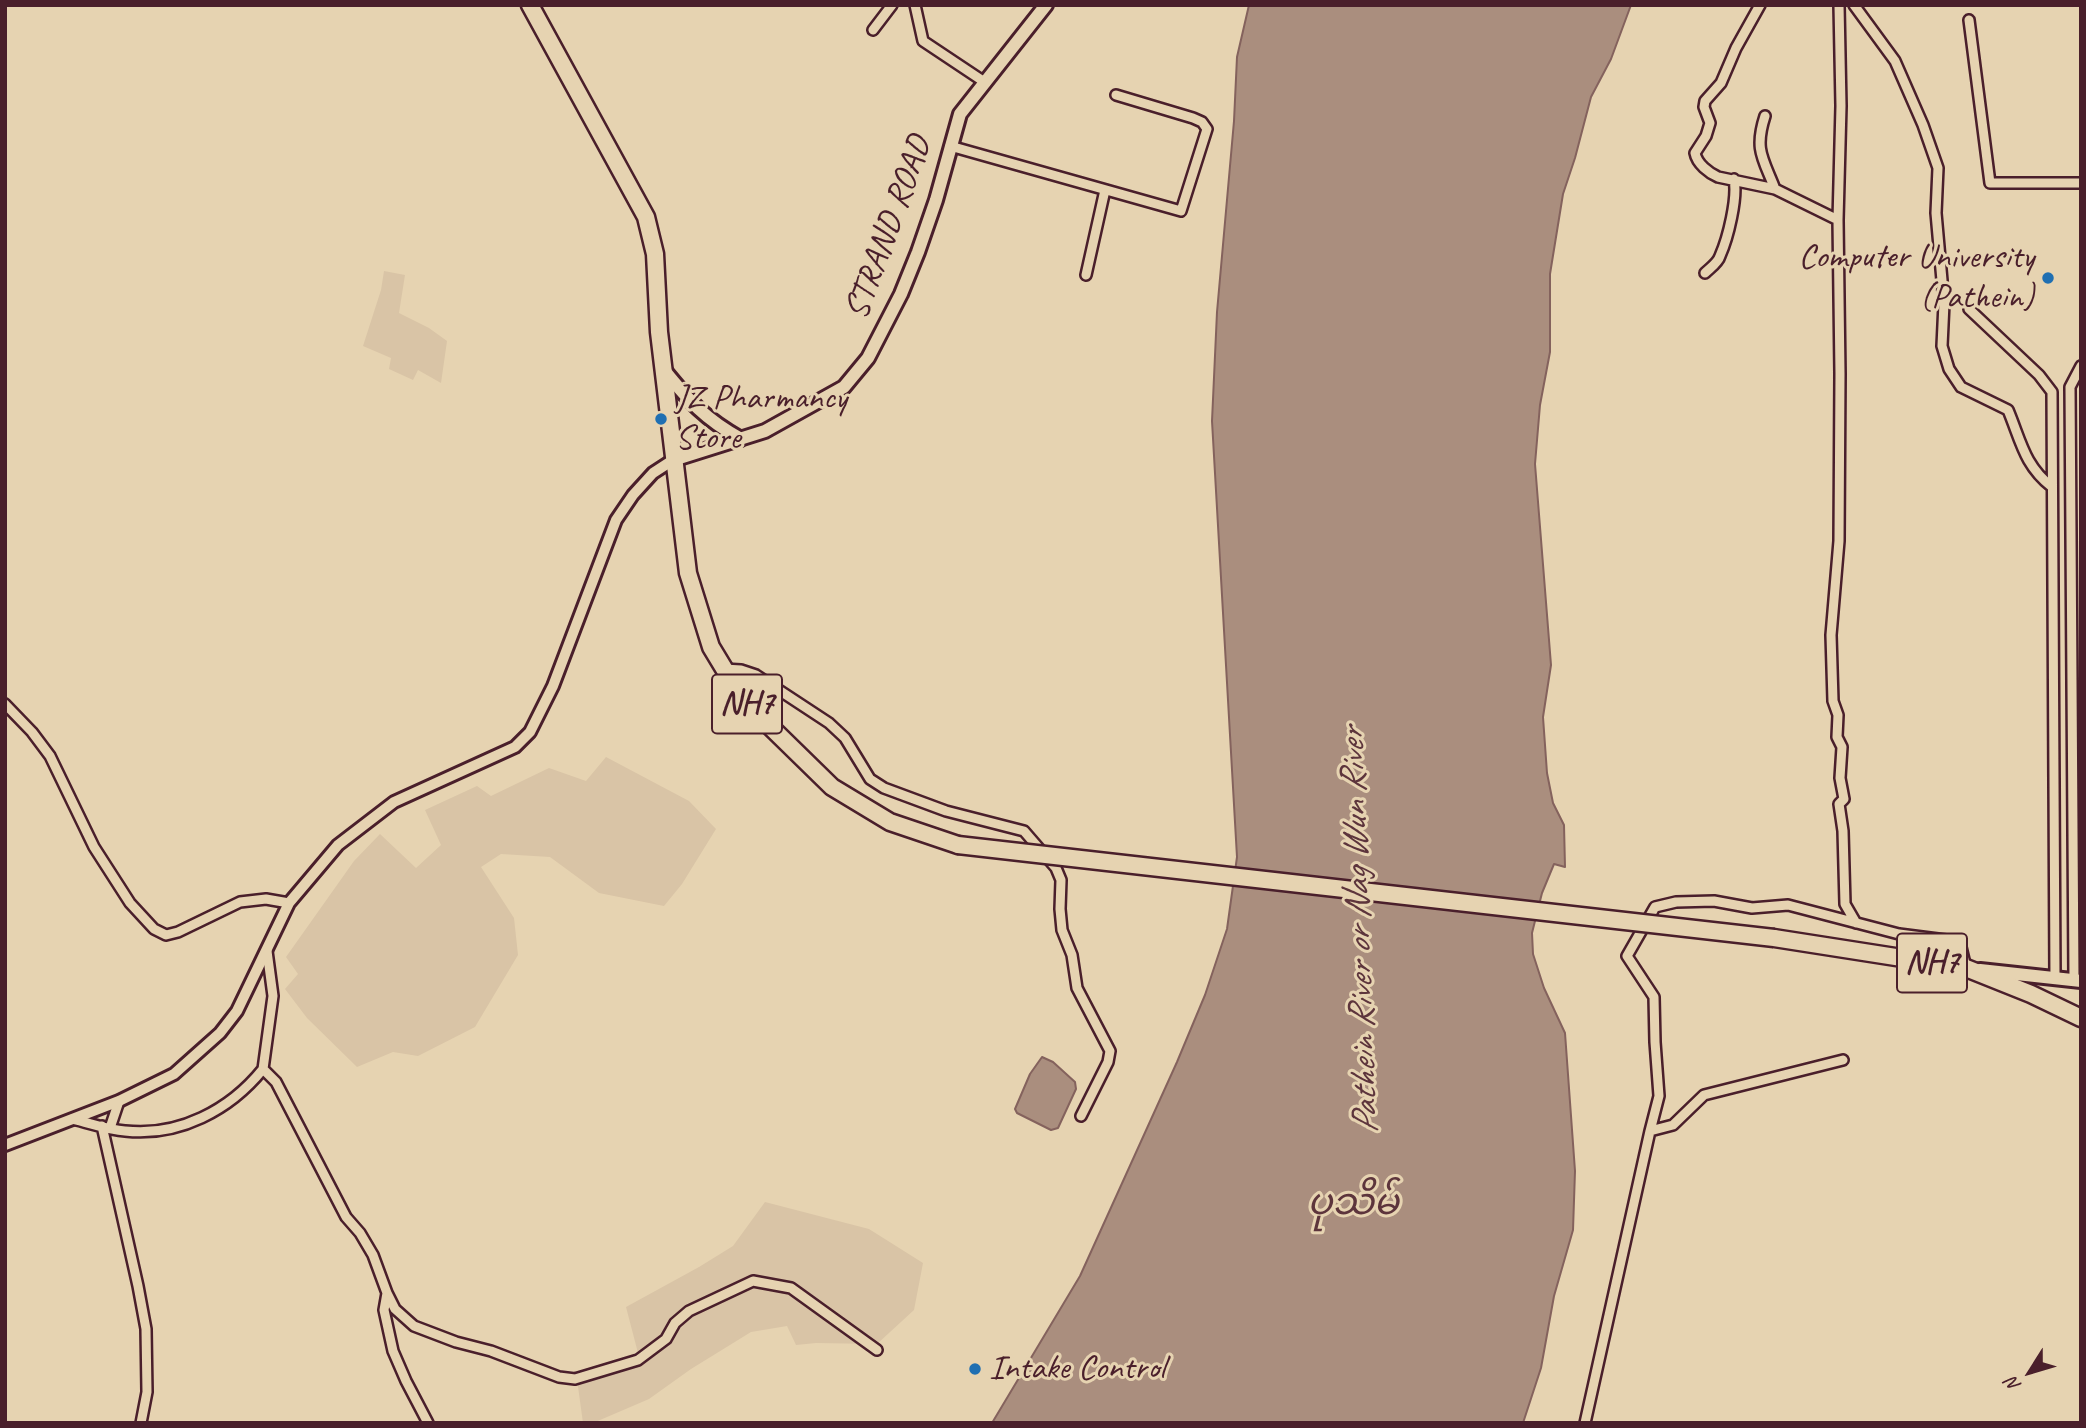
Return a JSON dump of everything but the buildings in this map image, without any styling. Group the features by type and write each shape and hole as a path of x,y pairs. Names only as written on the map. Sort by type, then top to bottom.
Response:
{"highway":[{"name":"NH7","path":"530,5 646,217 655,254 663,369 688,573 711,647 743,700 832,787 890,822 958,845 1774,939 1966,968 2081,1018"}],"main road":[{"name":"STRAND ROAD","path":"673,460 765,431 844,387 868,358 909,273 936,200 960,114 1046,5"},
{"path":"663,369 695,408 715,425 741,439"},
{"path":"1966,968 2078,980"}],"street":[{"path":"873,30 892,5"},
{"path":"915,5 923,41 986,83"},
{"path":"1760,5 1736,48 1721,83 1705,101 1704,107 1710,123 1706,136 1695,153 1696,158 1710,173 1718,177 1775,189 1838,220"},
{"path":"1839,5 1839,541 1831,635 1833,701 1838,715 1837,737 1842,747 1840,778 1844,799 1839,804 1843,831 1845,904 1856,923"},
{"path":"1854,5 1901,72 1938,168 1936,213 1944,303 1942,346 1948,369 1961,387 2008,410 2022,452 2042,480 2052,487"},
{"path":"1969,20 1990,183 2081,183"},
{"path":"950,146 1181,211 1207,129 1202,122 1193,118 1116,95"},
{"path":"1765,116 1759,145 1775,189"},
{"path":"1705,273 1720,259 1733,208 1736,187 1734,179"},
{"path":"1086,275 1105,190"},
{"path":"1969,309 2039,375 2052,392 2054,978"},
{"path":"2078,980 2070,387 2081,366"},
{"path":"5,1145 119,1101 174,1074 220,1033 237,1011 289,903 338,845 394,802 515,747 530,732 553,686 616,520 633,495 653,473 673,460"},
{"path":"724,669 741,670 756,675 829,723 845,738 870,779 884,788 946,811 1024,831 1056,868 1061,880 1062,930 1072,955 1077,988 1110,1051 1108,1062 1081,1116"},
{"path":"5,704 50,756 94,846 130,903 154,929 166,935 178,932 240,902 266,899 289,903"},
{"path":"1585,1423 1660,1096 1654,1042 1654,997 1628,956 1655,907 1676,902 1714,901 1752,908 1788,905 1899,934 1946,940 1961,947 1966,968"},
{"path":"72,1119 139,1133 178,1128 215,1111 250,1085 263,1069 273,996 267,951"},
{"path":"1650,1131 1674,1125 1703,1095 1843,1060"},
{"path":"263,1069 276,1082 346,1217 360,1233 373,1255 395,1309 414,1326 524,1363 544,1373 575,1379 638,1360 666,1339 675,1323 689,1311 753,1281 791,1287 877,1350"},
{"path":"119,1101 106,1127 145,1329 147,1392 141,1423"},
{"path":"387,1293 384,1310 393,1351 428,1423"}],"shaded area":[{"path":"384,271 405,275 399,313 429,328 447,341 441,383 418,370 413,380 389,369 391,358 363,346 381,290"},
{"path":"606,757 689,801 716,829 682,884 664,906 599,893 550,857 501,854 481,867 514,918 518,955 475,1027 418,1056 393,1052 357,1067 307,1018 285,989 298,974 286,957 354,861 380,834 416,868 441,845 425,810 477,786 491,796 549,768 586,781"},
{"path":"765,1202 869,1229 923,1263 914,1310 877,1344 796,1345 787,1326 751,1332 649,1399 593,1423 583,1423 576,1372 638,1353 626,1307 733,1246"}],"water":[{"name":"ပုသိမ်","path":"1249,5 1631,5 1611,59 1591,97 1563,194 1550,274 1550,352 1540,405 1535,464 1551,665 1543,717 1547,773 1553,803 1564,825 1565,867 1554,864 1542,893 1532,933 1533,954 1544,988 1565,1033 1575,1171 1573,1230 1554,1296 1541,1368 1523,1423 992,1423 1080,1276 1177,1062 1205,995 1227,929 1237,857 1212,421 1217,312 1237,57"},
{"path":"1042,1057 1053,1062 1075,1082 1076,1089 1058,1128 1051,1130 1017,1113 1015,1109 1030,1074"}],"place":[{"name":"Computer University (Pathein)","path":"2048,278"},
{"name":"JZ Pharmancy Store","path":"661,419"},
{"name":"Intake Control","path":"975,1369"}],"water label":[{"name":"Pathein River or Nag Wun River","path":"1360,931"}]}
